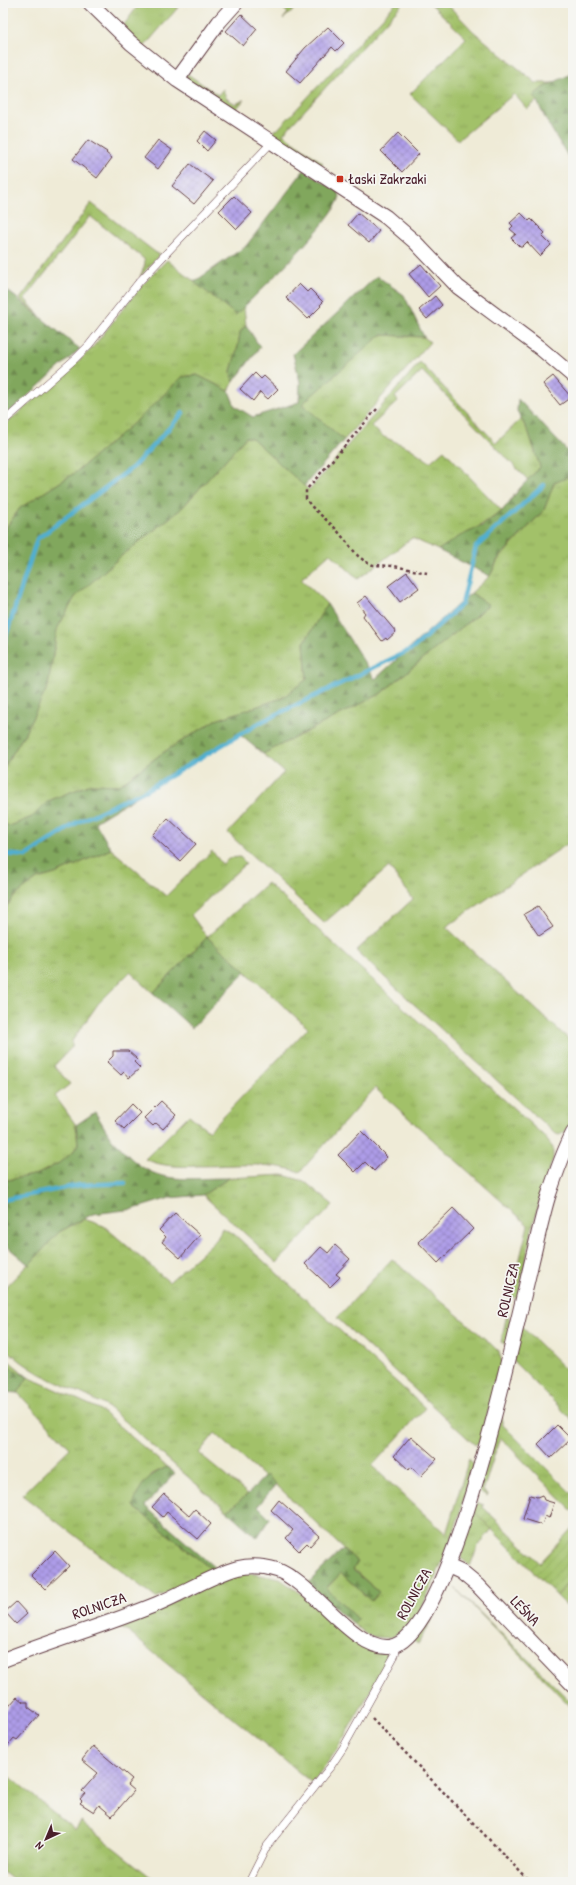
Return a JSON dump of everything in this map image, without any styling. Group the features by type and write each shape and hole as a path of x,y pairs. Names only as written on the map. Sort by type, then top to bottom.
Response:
{"street":[{"path":"90,3 131,43 176,80 397,225 458,287 540,348 573,376"},
{"path":"176,80 219,22 236,3"},
{"name":"ROLNICZA","path":"3,1660 158,1604 221,1573 253,1566 264,1566 286,1574 368,1642 382,1646 394,1646 400,1643 412,1632 424,1616 448,1566 473,1490 510,1354 548,1198 566,1147 573,1133"},
{"name":"LEŚNA","path":"448,1566 461,1572 478,1586 573,1685"}],"lane":[{"path":"3,422 85,349 139,282 272,142"},
{"path":"249,1882 267,1846 331,1766 343,1748 394,1655 394,1646"}],"path":[{"path":"376,410 306,490 306,499 311,506 336,529 358,556 366,562 373,565 394,566 427,572"},
{"path":"363,1710 530,1882"}],"green space":[{"path":"140,3 182,3 142,49 123,26"},
{"path":"277,3 291,3 293,5 302,3 283,19 288,13"},
{"path":"396,3 403,3 283,134 323,163 319,167 272,135 275,129 277,130"},
{"path":"430,3 446,3 473,31 536,83 552,83 534,95 537,101 527,109 514,94 458,140 410,94 466,38"},
{"path":"573,68 573,165 546,120 534,95 544,87 569,75"},
{"path":"186,73 218,95 223,89 226,98 235,104 244,100 235,110 186,80"},
{"path":"304,170 337,191 340,196 335,207 311,238 236,315 194,282 246,246"},
{"path":"91,203 159,255 140,277 145,264 144,259 90,216 25,299 41,317 20,299"},
{"path":"167,260 236,314 244,307 246,325 240,332 231,371 233,383 229,391 197,375 182,377 142,416 76,472 20,508 3,532 3,426 93,347 141,286"},
{"path":"377,276 404,295 424,337 381,335 302,404 344,440 304,486 252,438 246,437 181,509 120,557 75,597 57,629 48,686 24,735 3,769 3,532 20,508 76,472 142,416 182,377 197,375 229,391 235,406 253,417 299,402 300,382 293,354"},
{"path":"3,287 80,349 3,418"},
{"path":"246,325 260,347 233,383 231,371 240,332"},
{"path":"381,335 424,337 430,342 344,440 301,404"},
{"path":"420,362 496,443 521,419 529,433 540,467 528,480 422,371 395,397 398,401 371,426 384,437 410,448 430,462 444,450 502,511 438,550 412,538 358,579 330,553 301,579 327,604 304,643 307,679 282,698 216,720 164,752 119,785 91,784 48,801 32,817 10,826 3,824 3,769 24,735 48,686 57,629 75,597 120,557 181,509 246,437 252,438 309,490"},
{"path":"518,399 573,457 572,469 570,475 554,483 544,510 498,559 490,576 438,550 460,536 482,526 502,511 520,488 540,467 529,433 517,411"},
{"path":"573,471 573,840 446,927 573,1043 573,1119 565,1132 559,1135 554,1133 356,951 413,899 389,867 324,923 228,833 284,772 263,754 380,694 489,605 471,593 490,576 498,560 544,510 554,483 568,477"},
{"path":"471,593 489,605 380,694 263,754 239,734 95,822 111,849 55,874 37,879 15,896 3,911 3,824 10,826 32,817 48,801 91,784 119,785 164,752 216,720 282,698 307,679 304,643 327,604 375,679"},
{"path":"111,849 166,896 212,851 222,864 230,858 240,857 246,863 191,915 207,937 153,993 130,972 98,1004 72,1041 72,1047 54,1066 70,1084 55,1096 76,1125 78,1144 73,1152 61,1162 38,1174 3,1181 3,911 15,896 37,879 55,874"},
{"path":"267,883 544,1136 553,1148 553,1159 544,1183 532,1229 518,1299 511,1296 528,1225 375,1088 300,1172 276,1166 263,1165 172,1166 158,1164 145,1159 189,1115 209,1131 308,1028 207,937"},
{"path":"207,937 246,971 192,1028 153,993"},
{"path":"95,1112 114,1143 116,1142 142,1167 154,1173 167,1177 195,1179 229,1178 203,1195 170,1198 134,1209 93,1214 59,1232 29,1265 3,1243 3,1181 38,1174 61,1162 73,1152 78,1144 76,1125"},
{"path":"283,1175 304,1181 333,1205 277,1263 203,1195 229,1178"},
{"path":"84,1219 104,1226 169,1282 217,1239 222,1228 234,1234 425,1408 372,1466 446,1534 469,1459 474,1465 452,1539 418,1617 396,1635 389,1638 374,1637 367,1635 353,1624 358,1619 326,1589 341,1573 371,1601 379,1592 353,1569 357,1562 266,1475 264,1477 215,1433 199,1453 248,1494 227,1511 109,1408 40,1374 15,1357 3,1345 3,1290 59,1232"},
{"path":"392,1259 499,1352 502,1362 480,1441 475,1445 337,1318"},
{"path":"507,1314 510,1321 510,1328 507,1343 505,1344 501,1342"},
{"path":"521,1326 573,1377 573,1421 513,1361"},
{"path":"3,1356 28,1377 3,1364"},
{"path":"3,1364 28,1377 18,1393 3,1392"},
{"path":"28,1377 99,1409 167,1467 152,1474 133,1506 212,1570 156,1598 22,1495 70,1448 18,1393"},
{"path":"500,1414 503,1425 573,1495 573,1512 500,1437 483,1491 487,1494 487,1496 478,1490"},
{"path":"167,1467 175,1473 145,1506 216,1569 212,1570 133,1506 138,1492 145,1482 154,1474"},
{"path":"266,1475 276,1484 258,1506 270,1518 257,1538 227,1511 248,1494"},
{"path":"478,1503 484,1505 483,1507 540,1563 573,1527 573,1577 557,1596 472,1509"},
{"path":"472,1509 492,1529 478,1546 470,1566 462,1559 462,1543"},
{"path":"343,1549 358,1562 353,1570 379,1592 371,1601 341,1573 326,1588 358,1619 353,1624 309,1585 309,1582"},
{"path":"240,1573 255,1574 280,1579 388,1653 383,1669 336,1751 312,1783 127,1631 114,1625"},
{"path":"573,1577 573,1612 557,1596"},
{"path":"455,1588 573,1704 573,1709"},
{"path":"441,1602 418,1644 411,1639 430,1612"},
{"path":"3,1771 75,1830 81,1822 157,1882 16,1882 3,1872"}],"building":[{"path":"241,14 257,29 243,46 226,31"},
{"path":"328,27 344,43 336,51 332,47 300,83 286,71 305,48"},
{"path":"205,131 216,140 207,151 197,141"},
{"path":"398,133 419,154 402,172 381,151"},
{"path":"88,140 107,152 106,153 112,158 97,178 73,159"},
{"path":"158,140 172,150 158,169 144,158"},
{"path":"190,164 213,181 194,204 172,186"},
{"path":"234,196 252,213 237,229 219,211"},
{"path":"358,213 379,231 369,243 348,225"},
{"path":"521,213 529,221 531,219 545,233 542,236 551,245 540,256 527,242 520,247 511,238 516,234 510,229 513,226 510,223"},
{"path":"421,264 440,286 428,297 409,274"},
{"path":"299,284 307,292 310,289 323,302 308,319 286,298"},
{"path":"435,296 442,305 427,319 419,310"},
{"path":"255,373 261,379 264,376 278,389 268,399 260,392 253,401 240,389"},
{"path":"553,376 571,397 560,405 543,384"},
{"path":"407,572 419,588 400,602 388,586"},
{"path":"366,596 396,632 387,640 386,638 382,641 363,616 365,613 357,603"},
{"path":"168,818 196,844 180,861 152,835"},
{"path":"538,906 553,927 539,936 524,914"},
{"path":"113,1051 128,1051 137,1059 134,1062 140,1068 129,1078 124,1072 121,1075 107,1062 113,1056"},
{"path":"161,1101 176,1115 163,1129 156,1123 153,1126 144,1118"},
{"path":"131,1104 140,1113 124,1129 115,1121"},
{"path":"361,1131 387,1157 374,1171 365,1162 355,1172 338,1155"},
{"path":"453,1208 473,1229 438,1263 418,1242"},
{"path":"175,1213 200,1235 180,1258 162,1242 166,1237 159,1230"},
{"path":"335,1245 350,1259 336,1274 340,1277 330,1287 305,1264 321,1247 328,1253"},
{"path":"557,1425 571,1439 551,1458 538,1444"},
{"path":"411,1436 437,1459 421,1476 411,1467 409,1470 394,1456"},
{"path":"164,1494 189,1516 195,1509 211,1524 198,1539 167,1512 163,1517 152,1507"},
{"path":"530,1495 537,1497 542,1495 544,1500 554,1503 549,1518 545,1516 542,1525 523,1519"},
{"path":"279,1500 319,1536 310,1546 307,1543 299,1551 286,1538 293,1530 271,1510"},
{"path":"55,1551 69,1566 45,1589 31,1575"},
{"path":"16,1602 27,1614 16,1624 5,1612"},
{"path":"17,1697 23,1702 28,1702 28,1707 39,1715 17,1740 14,1738 3,1751 3,1713"},
{"path":"93,1746 132,1779 127,1785 134,1791 112,1816 99,1805 94,1812 80,1803 82,1801 80,1799 85,1793 82,1791 98,1773 82,1760"}],"waterway":[{"path":"3,645 37,539 133,467 183,413"},
{"path":"3,854 26,856 78,822 146,790 261,722 412,649 462,604 476,547 544,485"},
{"path":"3,1200 80,1185 125,1183"}],"place":[{"name":"Łaski Zakrzaki","path":"340,179"}]}
